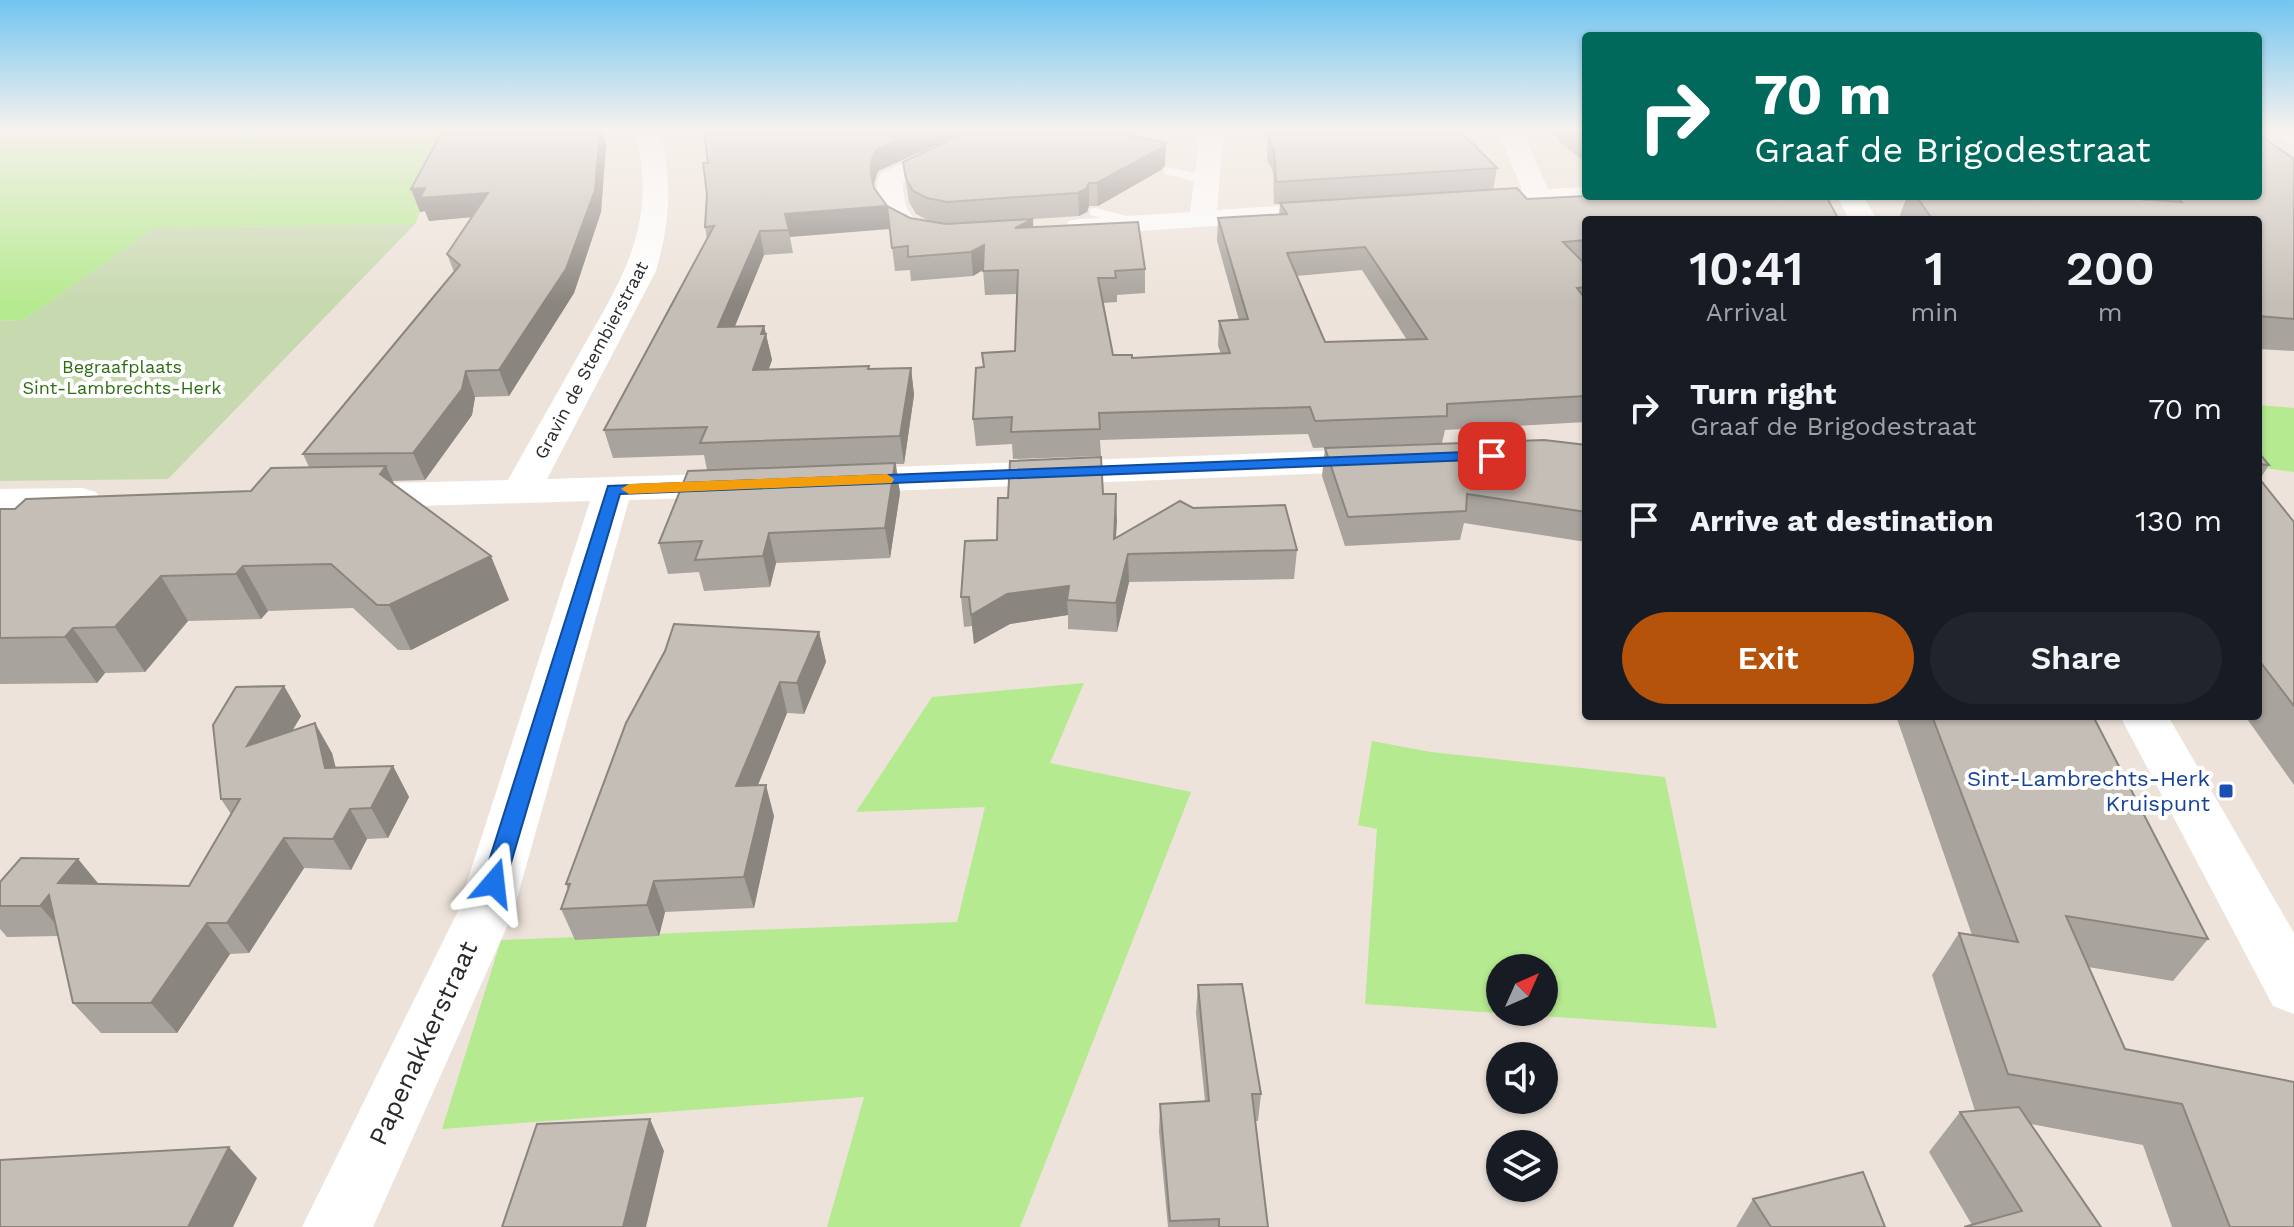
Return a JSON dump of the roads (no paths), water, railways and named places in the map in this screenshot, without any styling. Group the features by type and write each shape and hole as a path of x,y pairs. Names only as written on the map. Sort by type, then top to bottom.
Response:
{"street":[{"name":"Gravin de Stembierstraat","path":"520,493 641,271 653,234 657,187"},
{"path":"889,187 897,221 911,231 926,235 965,235"},
{"path":"1203,218 1206,187"},
{"path":"1534,187 1538,197"},
{"path":"1442,203 1582,195"},
{"path":"1059,228 1363,208"},
{"path":"315,496 520,493 1411,459"},
{"name":"Papenakkerstraat","path":"337,1227 485,913 613,489"},
{"path":"0,501 110,499"},
{"path":"2146,720 2294,988"}],"lane":[{"path":"1095,212 1138,223"}],"place":[{"name":"Sint-Lambrechts-Herk Kruispunt","path":"2226,791"}],"park label":[{"name":"Begraafplaats Sint-Lambrechts-Herk","path":"122,376"}]}
